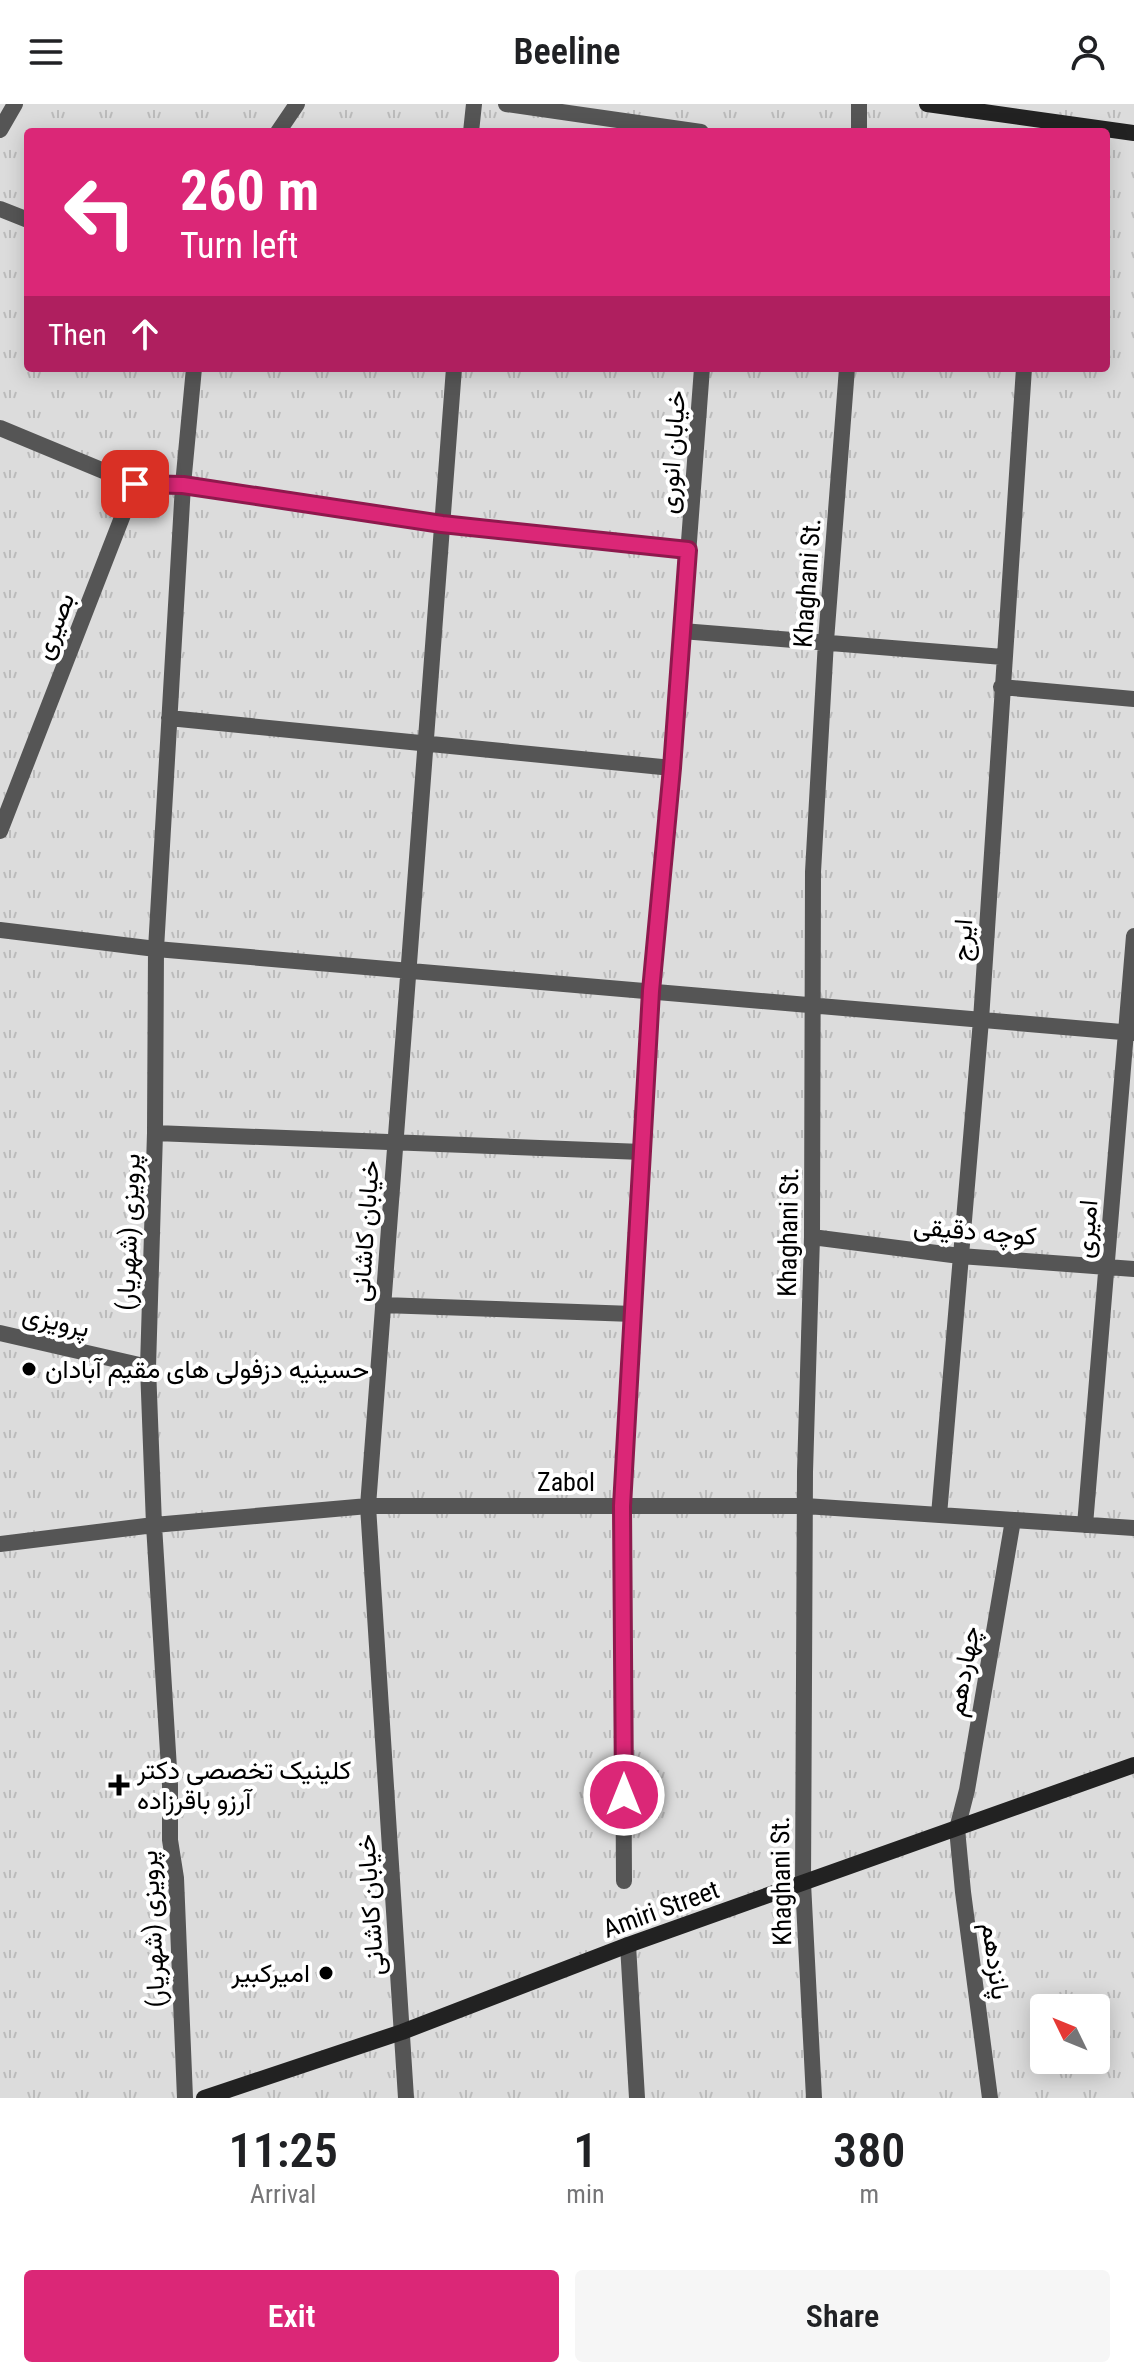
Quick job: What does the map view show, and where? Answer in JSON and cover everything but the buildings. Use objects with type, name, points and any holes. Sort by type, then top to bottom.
[{"type":"street","points":[[0,130],[15,104]]},
{"type":"street","points":[[281,128],[297,104]]},
{"type":"street","points":[[471,128],[474,104]]},
{"type":"street","points":[[506,104],[673,128]]},
{"type":"street","points":[[859,104],[859,128]]},
{"type":"street","points":[[927,104],[1098,128]]},
{"type":"street","points":[[1110,130],[1134,133]]},
{"type":"street","points":[[0,209],[24,218]]},
{"type":"street","name":"پرویزی (شهریار)","points":[[185,2098],[148,1367],[155,1133],[156,949],[183,485],[194,372]]},
{"type":"street","name":"خیابان کاشانی","points":[[406,2098],[368,1506],[454,372]]},
{"type":"street","name":"خیابان انوری","points":[[624,1881],[622,1506],[651,991],[672,768],[702,372]]},
{"type":"street","name":"Khaghani St.","points":[[814,2098],[803,1883],[805,1506],[812,1237],[813,872],[826,641],[847,372]]},
{"type":"street","name":"ایرج","points":[[939,1515],[981,1020],[1024,372]]},
{"type":"street","points":[[0,428],[135,484],[183,485],[442,524],[688,550]]},
{"type":"street","name":"بصیری","points":[[0,831],[135,484]]},
{"type":"street","points":[[682,631],[1003,657]]},
{"type":"street","points":[[1001,687],[1134,699]]},
{"type":"street","points":[[169,718],[672,768]]},
{"type":"street","points":[[0,930],[156,949],[1130,1033]]},
{"type":"street","name":"امیری","points":[[1085,1525],[1130,1033],[1134,936]]},
{"type":"street","points":[[155,1133],[642,1152]]},
{"type":"street","name":"کوچه دقیقی","points":[[812,1237],[960,1256],[1134,1269]]},
{"type":"street","points":[[383,1305],[633,1314]]},
{"type":"street","name":"پرویزی","points":[[0,1333],[148,1367]]},
{"type":"street","name":"Zabol","points":[[0,1544],[154,1525],[368,1506],[805,1506],[1134,1528]]},
{"type":"street","name":"چهاردهم","points":[[957,1829],[967,1790],[1013,1520]]},
{"type":"street","name":"Amiri Street","points":[[204,2098],[402,2032],[628,1945],[1134,1765]]},
{"type":"street","name":"پانزدهم","points":[[957,1829],[990,2098]]},
{"type":"street","points":[[628,1945],[637,2098]]},
{"type":"green space","points":[[0,104],[1134,104],[1134,2098],[0,2098]]},
{"type":"place","name":"حسینیه دزفولی های مقیم آبادان","points":[[29,1369]]},
{"type":"place","name":"کلینیک تخصصی دکتر آرزو باقرزاده","points":[[119,1785]]},
{"type":"place","name":"امیرکبیر","points":[[326,1973]]},
{"type":"route","points":[[135,484],[183,485],[442,524],[688,550],[651,991],[622,1506],[624,1795]]}]
